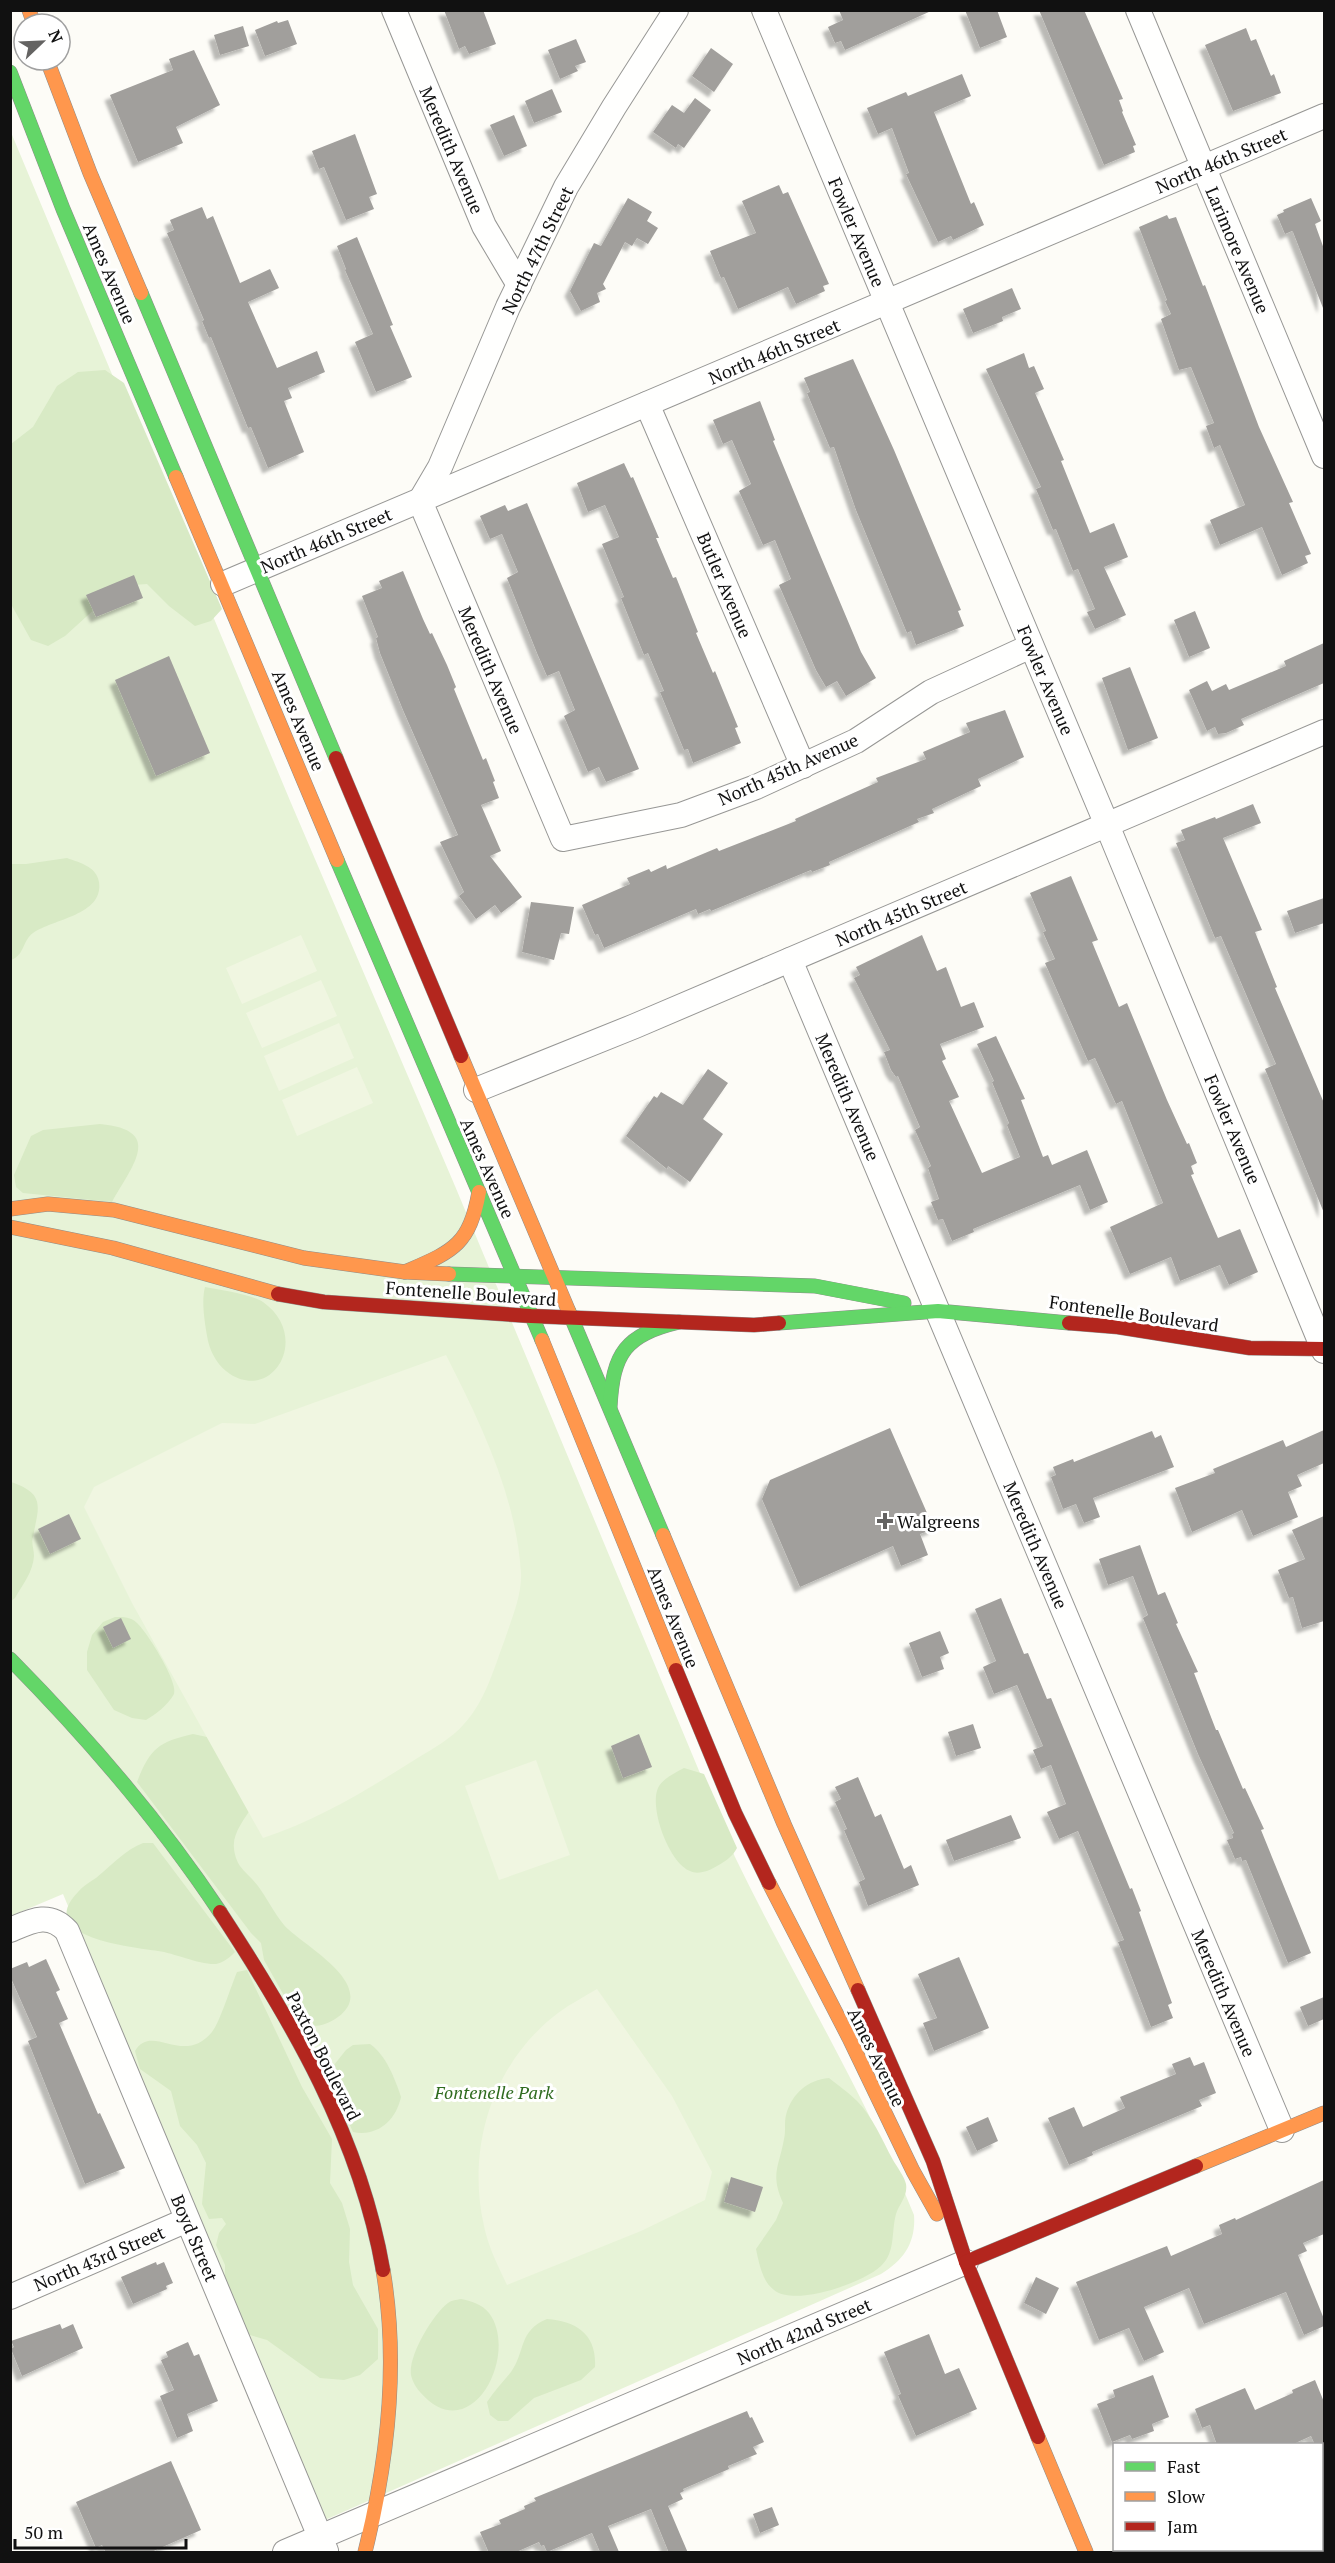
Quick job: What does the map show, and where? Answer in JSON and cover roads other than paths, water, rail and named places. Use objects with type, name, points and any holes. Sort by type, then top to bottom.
[{"type":"main road","name":"Ames Avenue","points":[[10,72],[63,209],[516,1277],[735,1813],[767,1883],[870,2081],[911,2171],[966,2262]]},
{"type":"main road","name":"Ames Avenue","points":[[52,72],[90,173],[784,1824],[933,2161],[966,2262],[1086,2553]]},
{"type":"main road","points":[[311,795],[325,797]]},
{"type":"main road","points":[[353,834],[395,931],[431,983]]},
{"type":"main road","points":[[405,1272],[440,1256],[467,1236],[476,1215],[479,1192]]},
{"type":"main road","name":"Fontenelle Boulevard","points":[[10,1209],[48,1204],[114,1210],[304,1258],[405,1272],[555,1279],[815,1286],[938,1311],[1118,1327],[1250,1348],[1324,1350]]},
{"type":"main road","name":"Fontenelle Boulevard","points":[[10,1227],[113,1248],[235,1285],[324,1302],[531,1316],[754,1324],[938,1311]]},
{"type":"main road","points":[[610,1409],[612,1376],[619,1353],[643,1332],[656,1326],[678,1322]]},
{"type":"main road","name":"Paxton Boulevard","points":[[10,1659],[105,1759],[156,1820],[201,1881],[291,2027],[334,2110],[356,2166],[376,2233],[389,2318],[389,2418],[384,2468],[377,2513],[365,2553]]},
{"type":"main road","name":"North 42nd Street","points":[[966,2262],[1324,2113]]},
{"type":"street","name":"Meredith Avenue","points":[[393,10],[484,226],[519,285]]},
{"type":"street","name":"North 47th Street","points":[[420,501],[440,467],[519,285],[566,187],[676,10]]},
{"type":"street","name":"Fowler Avenue","points":[[764,10],[1107,825],[1324,1350]]},
{"type":"street","name":"Larimore Avenue","points":[[1138,10],[1324,456]]},
{"type":"street","name":"North 46th Street","points":[[223,584],[1324,116]]},
{"type":"street","name":"Butler Avenue","points":[[647,404],[803,766]]},
{"type":"street","name":"Meredith Avenue","points":[[420,501],[563,839]]},
{"type":"street","name":"North 45th Avenue","points":[[563,839],[681,815],[756,787],[856,741],[931,692],[1031,646]]},
{"type":"street","name":"North 45th Street","points":[[476,1090],[790,960],[1324,732]]},
{"type":"street","name":"Meredith Avenue","points":[[790,960],[1282,2130]]},
{"type":"street","name":"Boyd Street","points":[[10,1930],[35,1919],[47,1918],[67,1930],[323,2545]]},
{"type":"street","name":"North 43rd Street","points":[[10,2296],[187,2220]]},
{"type":"street","name":"North 42nd Street","points":[[285,2553],[323,2545],[377,2513],[966,2262]]},
{"type":"place","name":"Walgreens","points":[[885,1521]]},
{"type":"park label","name":"Fontenelle Park","points":[[494,2092]]}]
